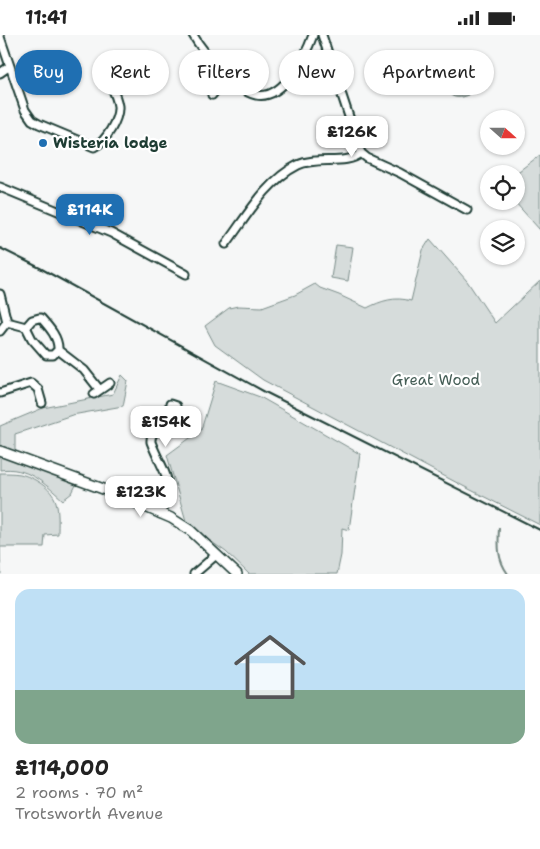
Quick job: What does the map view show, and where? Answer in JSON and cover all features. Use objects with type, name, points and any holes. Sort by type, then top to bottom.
[{"type":"street","points":[[193,35],[203,50]]},
{"type":"street","points":[[269,94],[282,85],[298,67],[313,35]]},
{"type":"street","points":[[322,35],[361,153],[367,158],[400,173],[466,210]]},
{"type":"street","points":[[0,37],[25,109],[32,120],[94,147],[104,140],[117,113],[118,106],[114,95]]},
{"type":"street","points":[[0,73],[10,66]]},
{"type":"street","points":[[226,244],[254,204],[273,184],[290,171],[308,162],[354,158],[361,153]]},
{"type":"street","points":[[0,187],[111,233],[186,274]]},
{"type":"street","points":[[0,293],[7,322]]},
{"type":"street","points":[[26,327],[32,320],[41,319],[55,336],[58,351]]},
{"type":"street","points":[[7,322],[26,327],[32,339],[46,355],[52,355],[58,351]]},
{"type":"street","points":[[0,331],[7,322]]},
{"type":"street","points":[[58,351],[84,369],[96,392],[110,383]]},
{"type":"street","points":[[0,393],[31,383],[38,389],[42,403]]},
{"type":"street","points":[[160,514],[167,495],[168,482],[165,471],[152,446],[151,438],[154,431],[171,419],[176,406],[170,404]]},
{"type":"street","points":[[0,451],[106,490],[171,518],[190,530],[237,574]]},
{"type":"street","points":[[194,574],[216,555]]},
{"type":"green space","points":[[540,155],[540,230],[522,210],[525,210],[525,166]]},
{"type":"green space","name":"Great Wood","points":[[430,239],[467,281],[495,323],[540,281],[540,525],[263,380],[215,345],[205,326],[229,308],[238,306],[262,307],[295,295],[315,284],[320,288],[367,308],[388,300],[411,301],[423,250]]},
{"type":"green space","points":[[336,245],[353,247],[348,281],[331,278]]},
{"type":"green space","points":[[122,375],[128,381],[123,406],[72,415],[15,434],[15,452],[0,447],[0,426],[43,408],[113,394]]},
{"type":"green space","points":[[216,381],[260,397],[360,454],[349,530],[342,528],[341,555],[337,574],[249,574],[226,552],[189,526],[167,455],[201,430]]},
{"type":"green space","points":[[0,456],[10,458],[76,485],[72,493],[63,500],[42,482],[27,473],[10,469],[0,470]]},
{"type":"green space","points":[[0,473],[20,474],[31,478],[51,492],[54,497],[58,510],[58,534],[45,535],[44,547],[0,547]]},
{"type":"water","points":[[452,95],[468,95],[459,97]]},
{"type":"waterway","points":[[499,528],[500,557],[508,574]]},
{"type":"railway","points":[[0,248],[40,268],[265,392],[540,530]]},
{"type":"place","name":"Wisteria lodge","points":[[43,143]]}]
